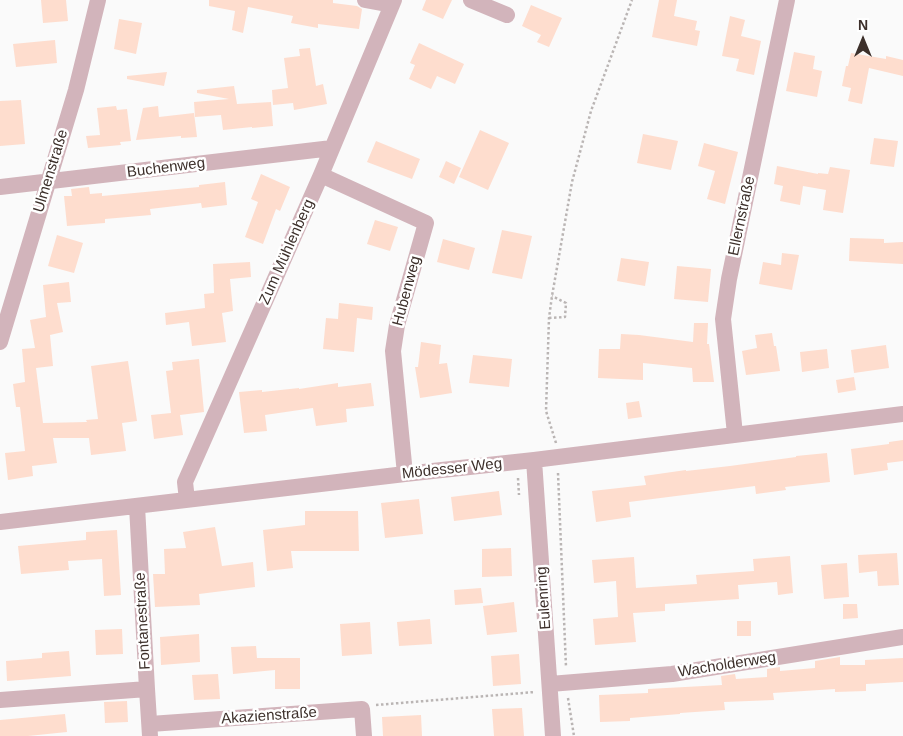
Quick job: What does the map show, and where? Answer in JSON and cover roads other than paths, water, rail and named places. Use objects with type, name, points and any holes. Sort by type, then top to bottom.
[{"type":"street","name":"Ulmenstraße","points":[[0,342],[76,90],[98,0]]},
{"type":"street","name":"Zum Mühlenberg","points":[[188,500],[185,482],[321,175],[393,2],[365,0]]},
{"type":"street","points":[[471,0],[507,15]]},
{"type":"street","name":"Ellernstraße","points":[[735,434],[723,319],[729,278],[787,0]]},
{"type":"street","name":"Buchenweg","points":[[0,188],[332,148]]},
{"type":"street","name":"Hubenweg","points":[[321,175],[426,223],[397,325],[393,351],[405,474]]},
{"type":"street","name":"Mödesser Weg","points":[[0,522],[534,460],[903,414]]},
{"type":"street","name":"Eulenring","points":[[534,460],[553,736]]},
{"type":"street","name":"Fontanestraße","points":[[137,506],[150,730]]},
{"type":"street","name":"Wacholderweg","points":[[550,684],[672,674],[903,637]]},
{"type":"street","points":[[0,700],[147,689]]},
{"type":"street","name":"Akazienstraße","points":[[150,730],[362,709],[364,736]]}]
